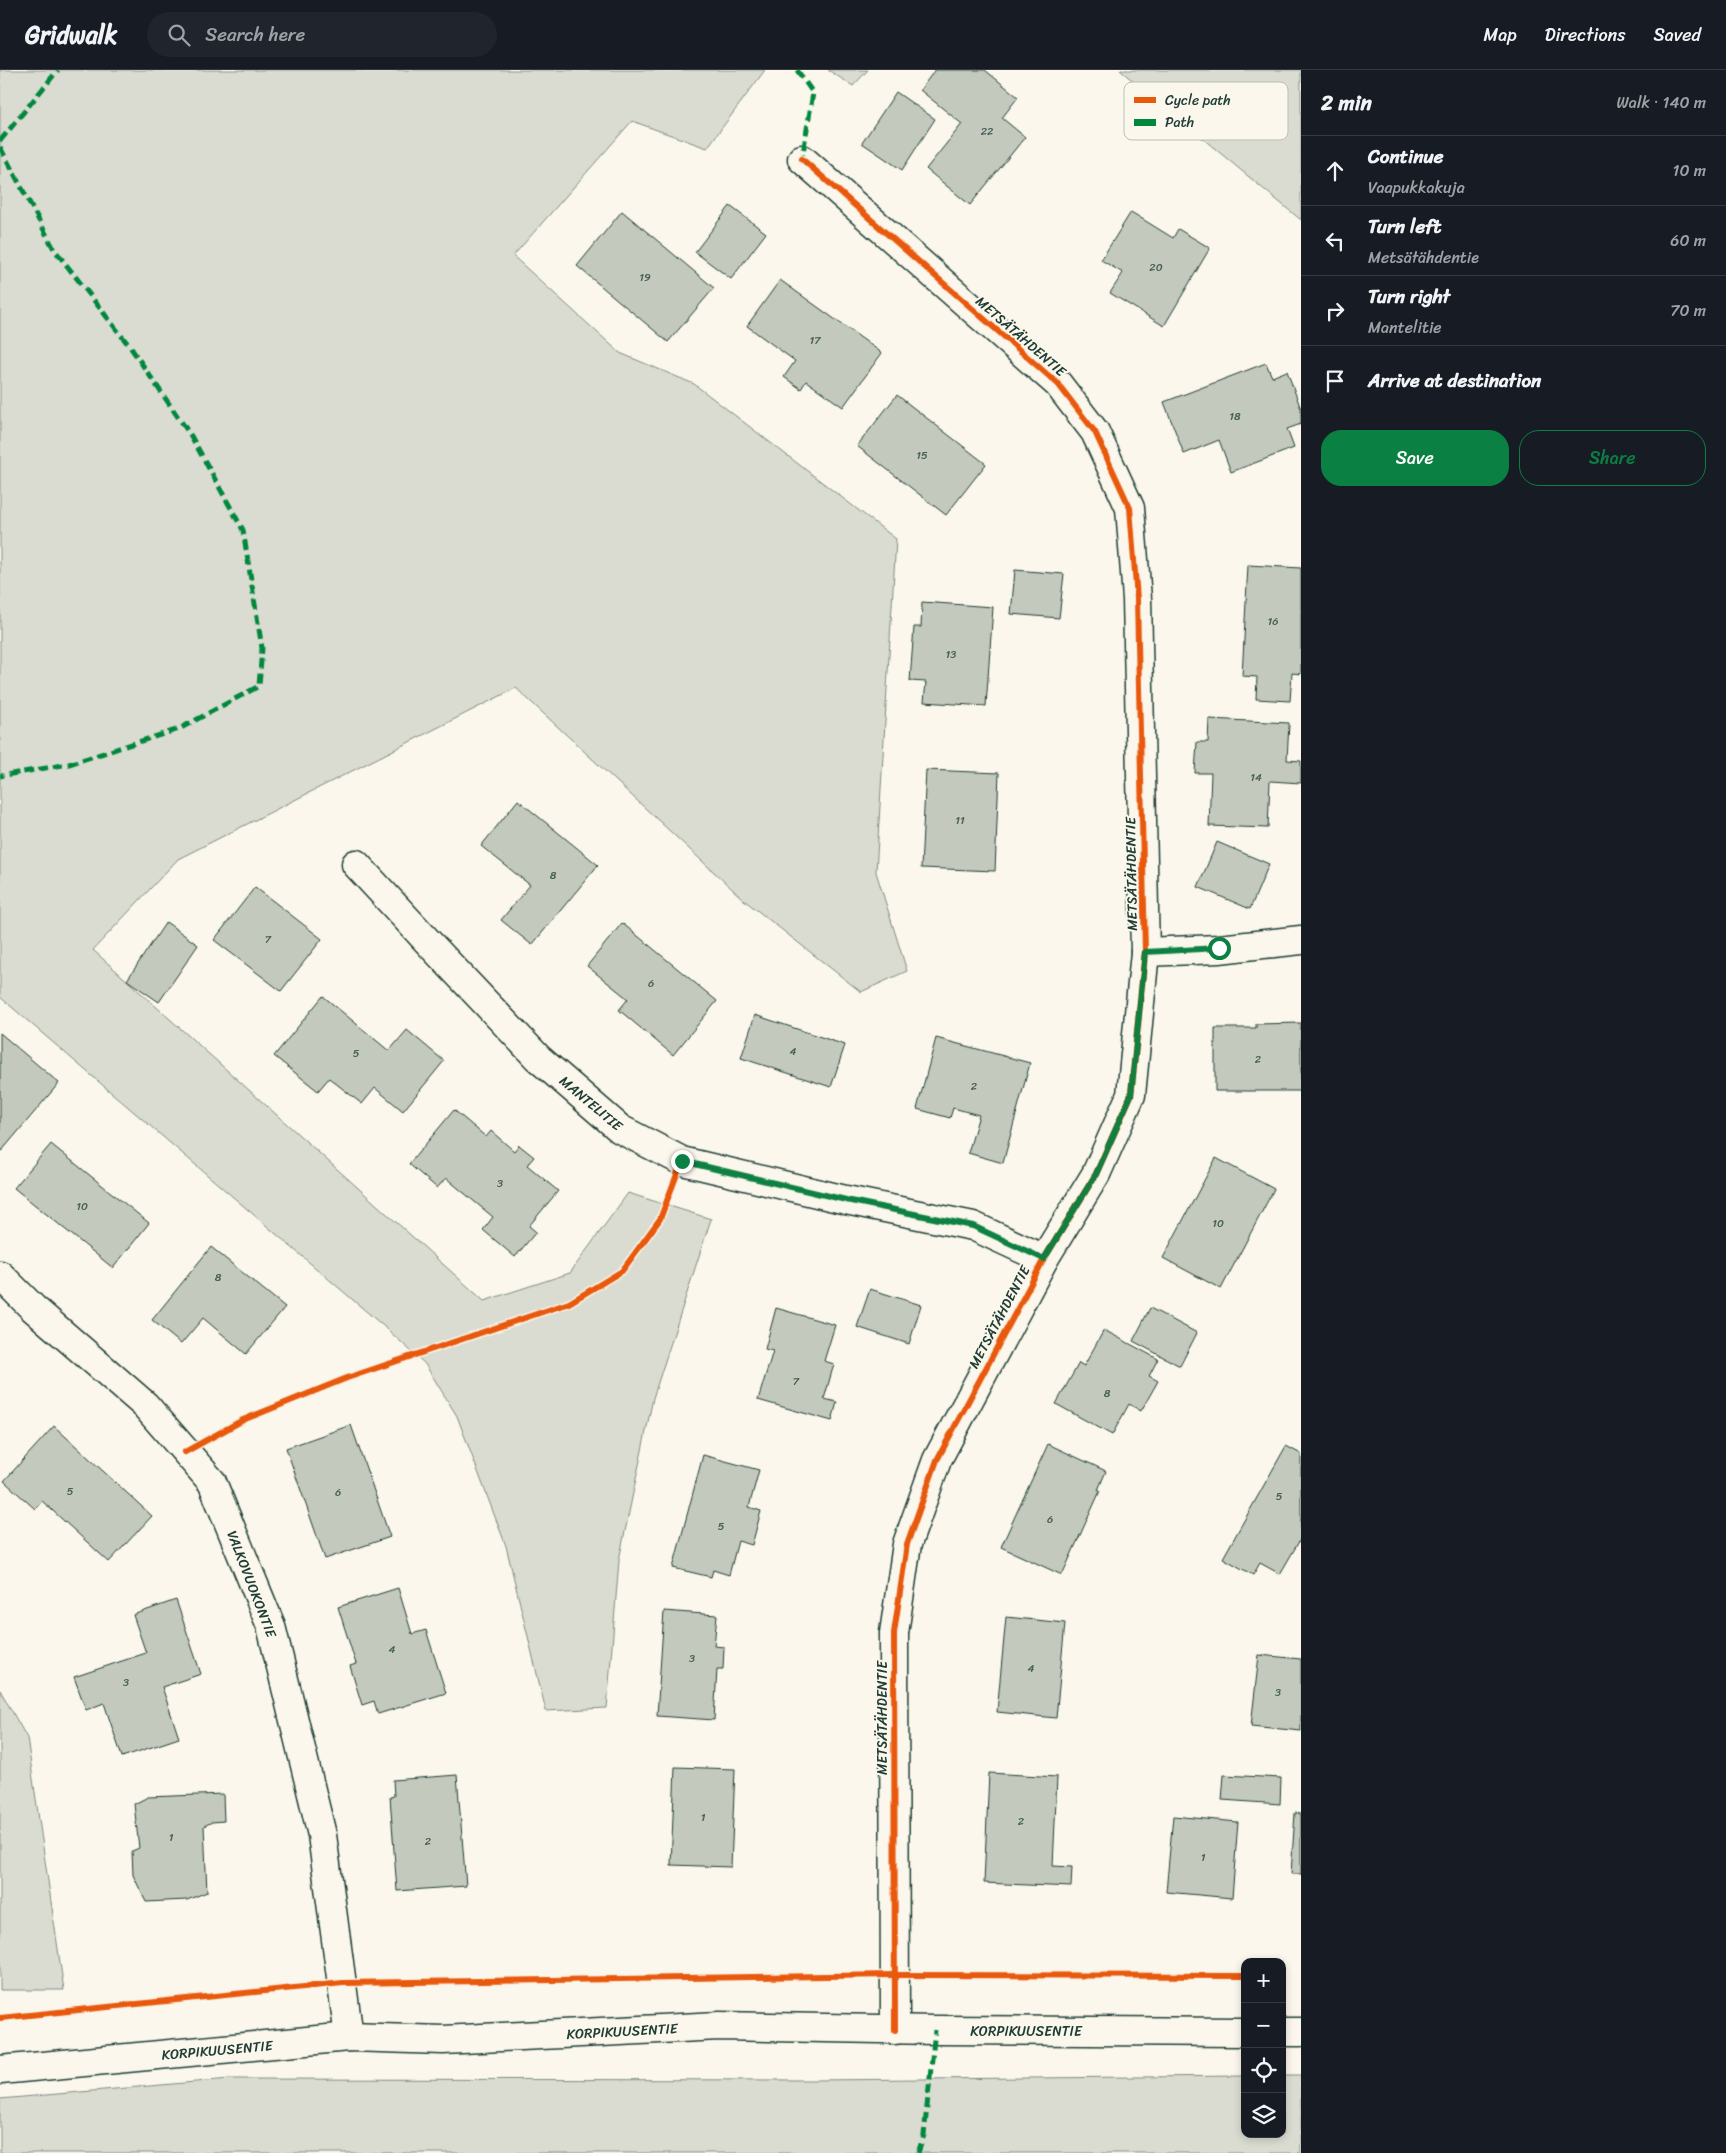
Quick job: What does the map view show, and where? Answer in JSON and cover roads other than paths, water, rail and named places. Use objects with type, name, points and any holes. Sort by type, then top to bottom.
[{"type":"street","name":"METSÄTÄHDENTIE","points":[[802,159],[1058,384],[1096,432],[1130,508],[1137,599],[1145,952],[1131,1095],[1096,1174],[1044,1259],[937,1460],[908,1544],[894,1633],[895,2030]]},
{"type":"street","name":"MANTELITIE","points":[[356,864],[538,1058],[620,1129],[682,1161],[846,1200],[973,1226],[1044,1259]]},
{"type":"street","points":[[1145,952],[1219,948],[1301,940]]},
{"type":"street","name":"VALKOVUOKONTIE","points":[[0,1275],[33,1308],[145,1405],[212,1482],[271,1626],[276,1645],[322,1836],[349,2038]]},
{"type":"street","name":"KORPIKUUSENTIE","points":[[0,2070],[349,2038],[443,2040],[719,2026],[895,2030],[1241,2032]]},
{"type":"street","points":[[1286,2032],[1301,2032]]}]
